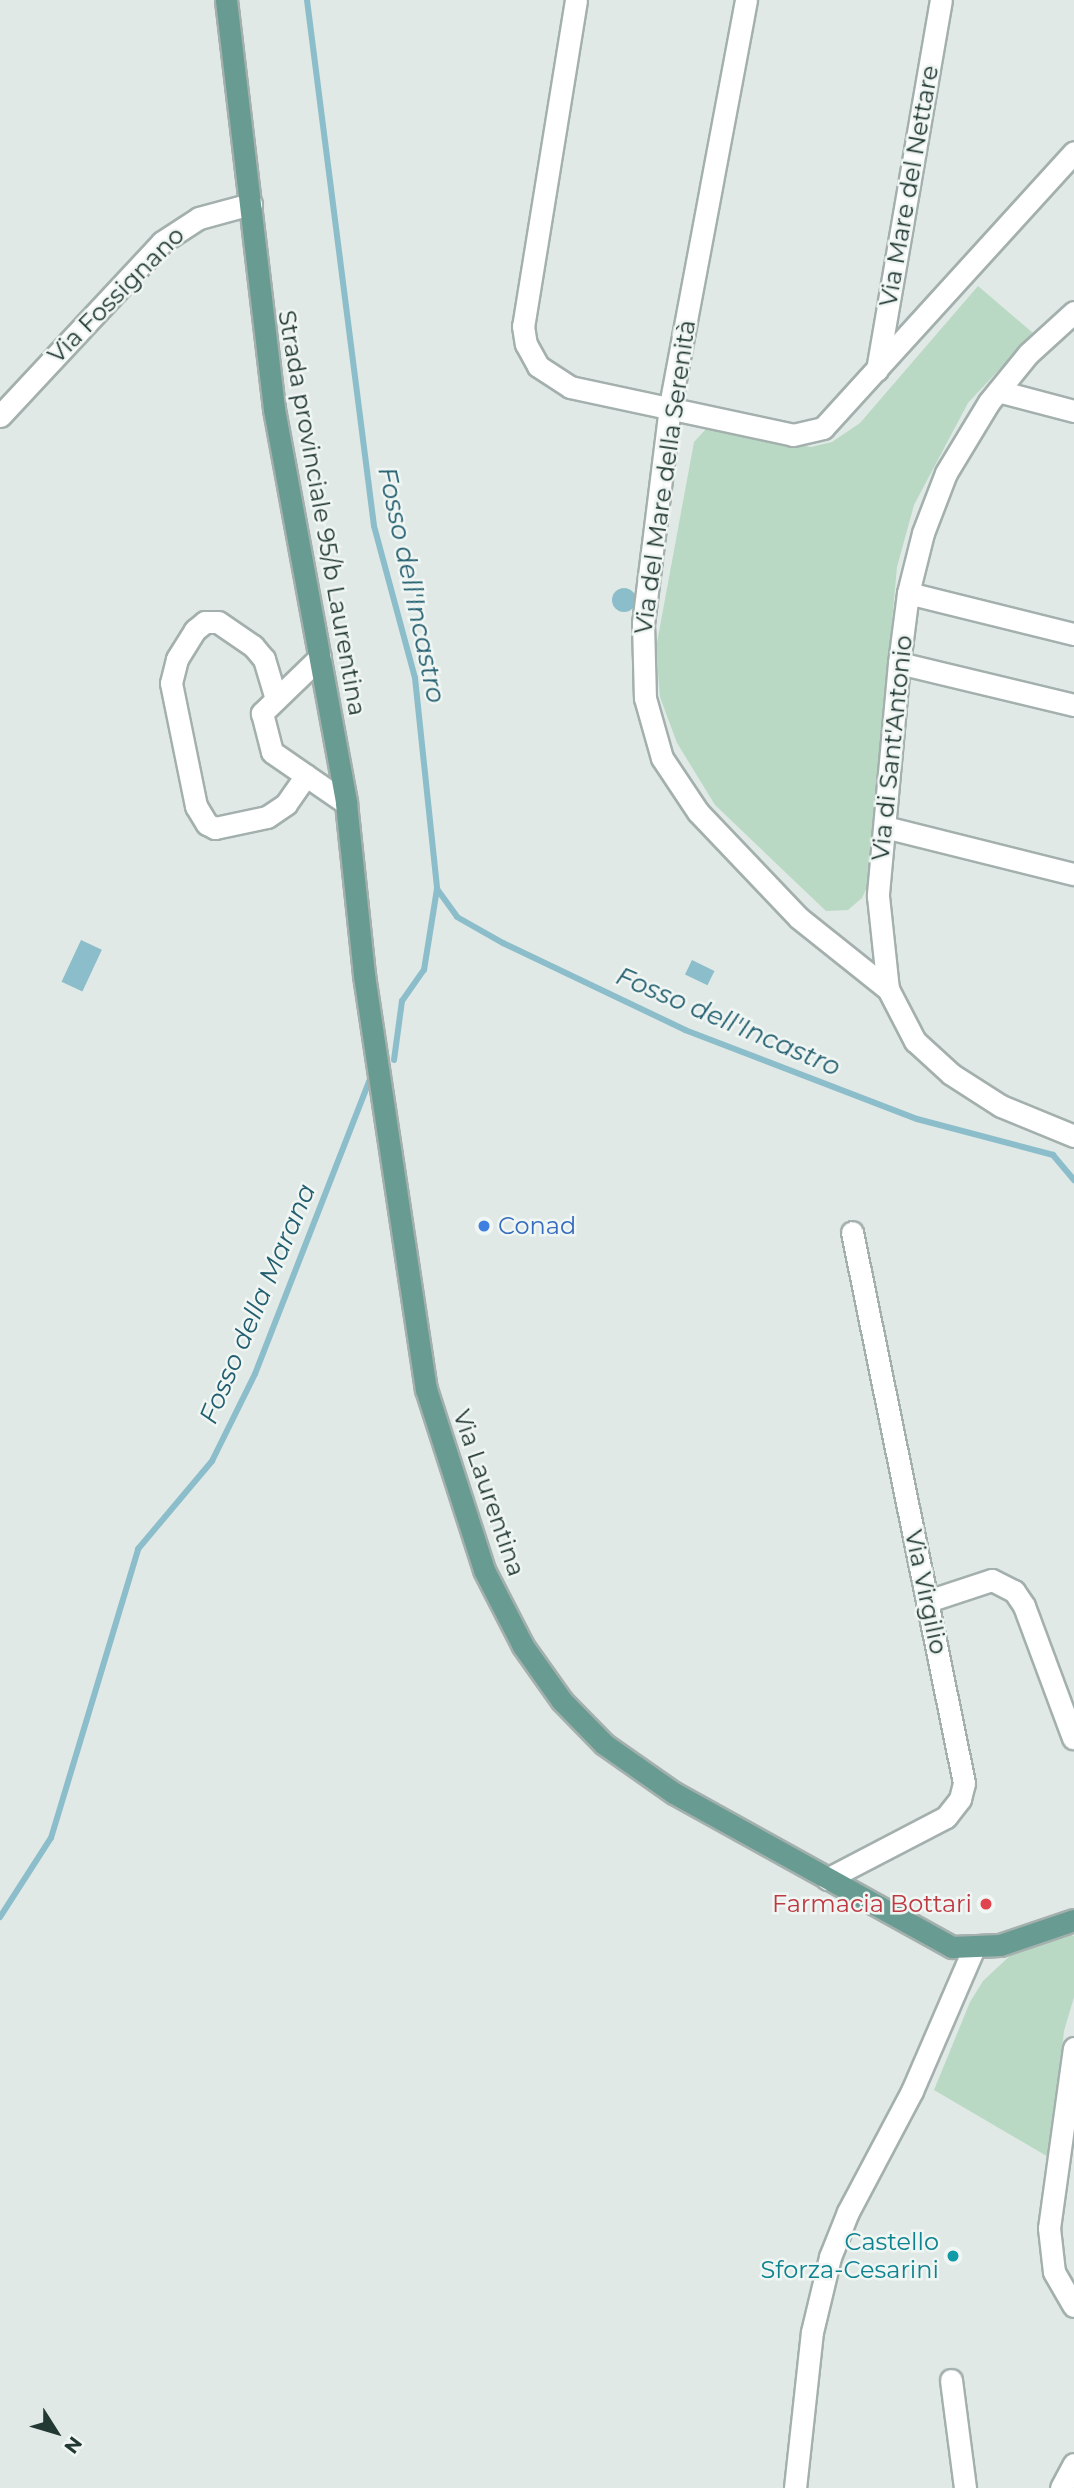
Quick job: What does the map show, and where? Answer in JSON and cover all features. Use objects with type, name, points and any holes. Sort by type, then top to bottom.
[{"type":"main road","name":"Strada provinciale 95/b Laurentina","points":[[226,0],[274,409],[346,803],[374,1033]]},
{"type":"main road","name":"Via Laurentina","points":[[374,1033],[426,1390],[484,1570],[512,1626],[551,1687],[604,1744],[674,1793],[946,1944],[974,1948],[1027,1938],[1074,1920]]},
{"type":"street","points":[[576,0],[525,305],[526,344],[538,366],[560,383],[785,434],[808,434],[834,419],[1074,152]]},
{"type":"street","name":"Via del Mare della Serenità","points":[[746,0],[670,407],[641,651],[648,710],[662,758],[698,812],[744,864],[799,918],[888,989]]},
{"type":"street","name":"Via Mare del Nettare","points":[[877,372],[941,0]]},
{"type":"street","name":"Via Fossignano","points":[[0,416],[162,242],[199,218],[251,204]]},
{"type":"street","name":"Via di Sant'Antonio","points":[[1074,312],[1039,343],[998,391],[940,487],[908,593],[899,663],[878,903],[888,989],[909,1033],[939,1064],[1001,1106],[1074,1136]]},
{"type":"street","points":[[998,391],[1074,411]]},
{"type":"street","points":[[908,593],[1074,634]]},
{"type":"street","points":[[276,699],[264,659],[253,646],[218,622],[205,622],[195,630],[177,659],[172,683],[198,812],[215,828],[267,817],[286,804],[306,775]]},
{"type":"street","points":[[320,657],[262,713],[272,752],[346,803]]},
{"type":"street","points":[[899,663],[1074,705]]},
{"type":"street","points":[[885,827],[1074,874]]},
{"type":"street","name":"Via Virgilio","points":[[827,1879],[939,1821],[960,1799],[963,1772],[852,1232]]},
{"type":"street","points":[[928,1601],[992,1580],[1014,1591],[1024,1606],[1073,1738]]},
{"type":"street","points":[[795,2488],[822,2284],[848,2212],[912,2091],[974,1948]]},
{"type":"street","points":[[1074,2048],[1049,2238],[1058,2282],[1074,2306]]},
{"type":"street","points":[[951,2380],[965,2488]]},
{"type":"street","points":[[1061,2488],[1074,2465]]},
{"type":"green space","points":[[978,286],[1033,333],[968,403],[914,505],[897,567],[868,885],[862,898],[848,910],[826,911],[715,805],[677,743],[660,697],[656,648],[694,442],[706,429],[716,427],[811,447],[832,442],[860,423]]},
{"type":"green space","points":[[1069,1934],[1074,1936],[1074,1997],[1064,2031],[1050,2158],[934,2090],[970,2002],[983,1981],[1014,1952]]},
{"type":"water","points":[[624,588],[635,595],[636,600],[629,611],[624,612],[613,605],[612,600],[619,589]]},
{"type":"water","points":[[81,940],[102,950],[82,991],[62,982]]},
{"type":"water","points":[[692,960],[714,971],[707,985],[685,974]]},
{"type":"waterway","name":"Fosso dell'Incastro","points":[[307,0],[374,526],[415,678],[437,889],[457,917],[503,943],[685,1030],[917,1119],[1053,1155],[1074,1180]]},
{"type":"waterway","name":"Fosso della Marana","points":[[394,1060],[402,1001],[424,970],[437,889]]},
{"type":"waterway","name":"Fosso della Marana","points":[[0,1917],[51,1838],[138,1549],[212,1461],[255,1374],[371,1077]]},
{"type":"place","name":"Conad","points":[[484,1226]]},
{"type":"place","name":"Farmacia Bottari","points":[[986,1904]]},
{"type":"place","name":"Castello Sforza-Cesarini","points":[[953,2256]]}]
